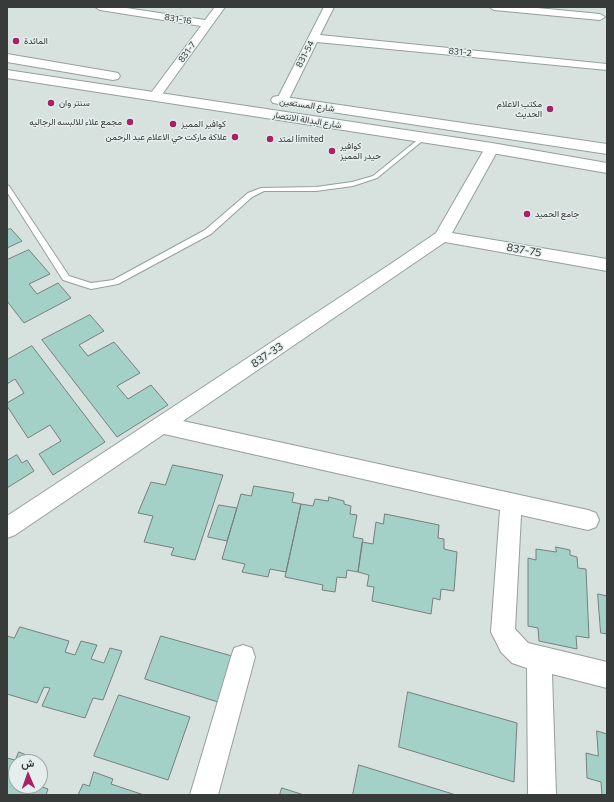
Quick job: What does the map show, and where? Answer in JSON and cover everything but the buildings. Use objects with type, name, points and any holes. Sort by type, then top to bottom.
[{"type":"main road","points":[[7,58],[124,78]]},
{"type":"main road","name":"شارع البدالة الانتصار","points":[[7,74],[492,148],[607,168]]},
{"type":"main road","points":[[148,82],[195,89]]},
{"type":"main road","name":"شارع المستعين","points":[[266,99],[607,149]]},
{"type":"main road","points":[[551,140],[607,144]]},
{"type":"street","name":"831-16","points":[[100,7],[208,24]]},
{"type":"street","name":"831-7","points":[[154,97],[220,7]]},
{"type":"street","name":"831-54","points":[[282,101],[329,7]]},
{"type":"street","points":[[494,7],[600,17]]},
{"type":"street","points":[[592,7],[607,26]]},
{"type":"street","name":"831-2","points":[[314,38],[607,67]]},
{"type":"street","name":"837-33","points":[[7,528],[398,267],[442,236],[492,148]]},
{"type":"street","name":"837-75","points":[[442,236],[607,265]]},
{"type":"street","points":[[162,424],[511,504],[588,520]]},
{"type":"street","points":[[511,504],[503,632],[510,643],[521,654],[607,675]]},
{"type":"street","points":[[204,795],[243,657]]},
{"type":"street","points":[[539,658],[542,795]]},
{"type":"lane","points":[[7,187],[66,278],[91,286],[114,282],[208,232],[250,196],[263,189],[316,189],[353,184],[375,177],[423,138]]},
{"type":"place","name":"المائدة","points":[[16,41]]},
{"type":"place","name":"سنتر وان","points":[[51,103]]},
{"type":"place","name":"مكتب الاعلام الحديث","points":[[550,109]]},
{"type":"place","name":"مجمع علاء للالبسه الرجاليه","points":[[130,122]]},
{"type":"place","name":"كوافير المميز","points":[[173,124]]},
{"type":"place","name":"علاكة ماركت حي الاعلام عبد الرحمن","points":[[235,137]]},
{"type":"place","name":"لمتد limited","points":[[270,139]]},
{"type":"place","name":"كوافير حيدر المميز","points":[[332,151]]},
{"type":"place","name":"جامع الحميد","points":[[527,214]]}]
